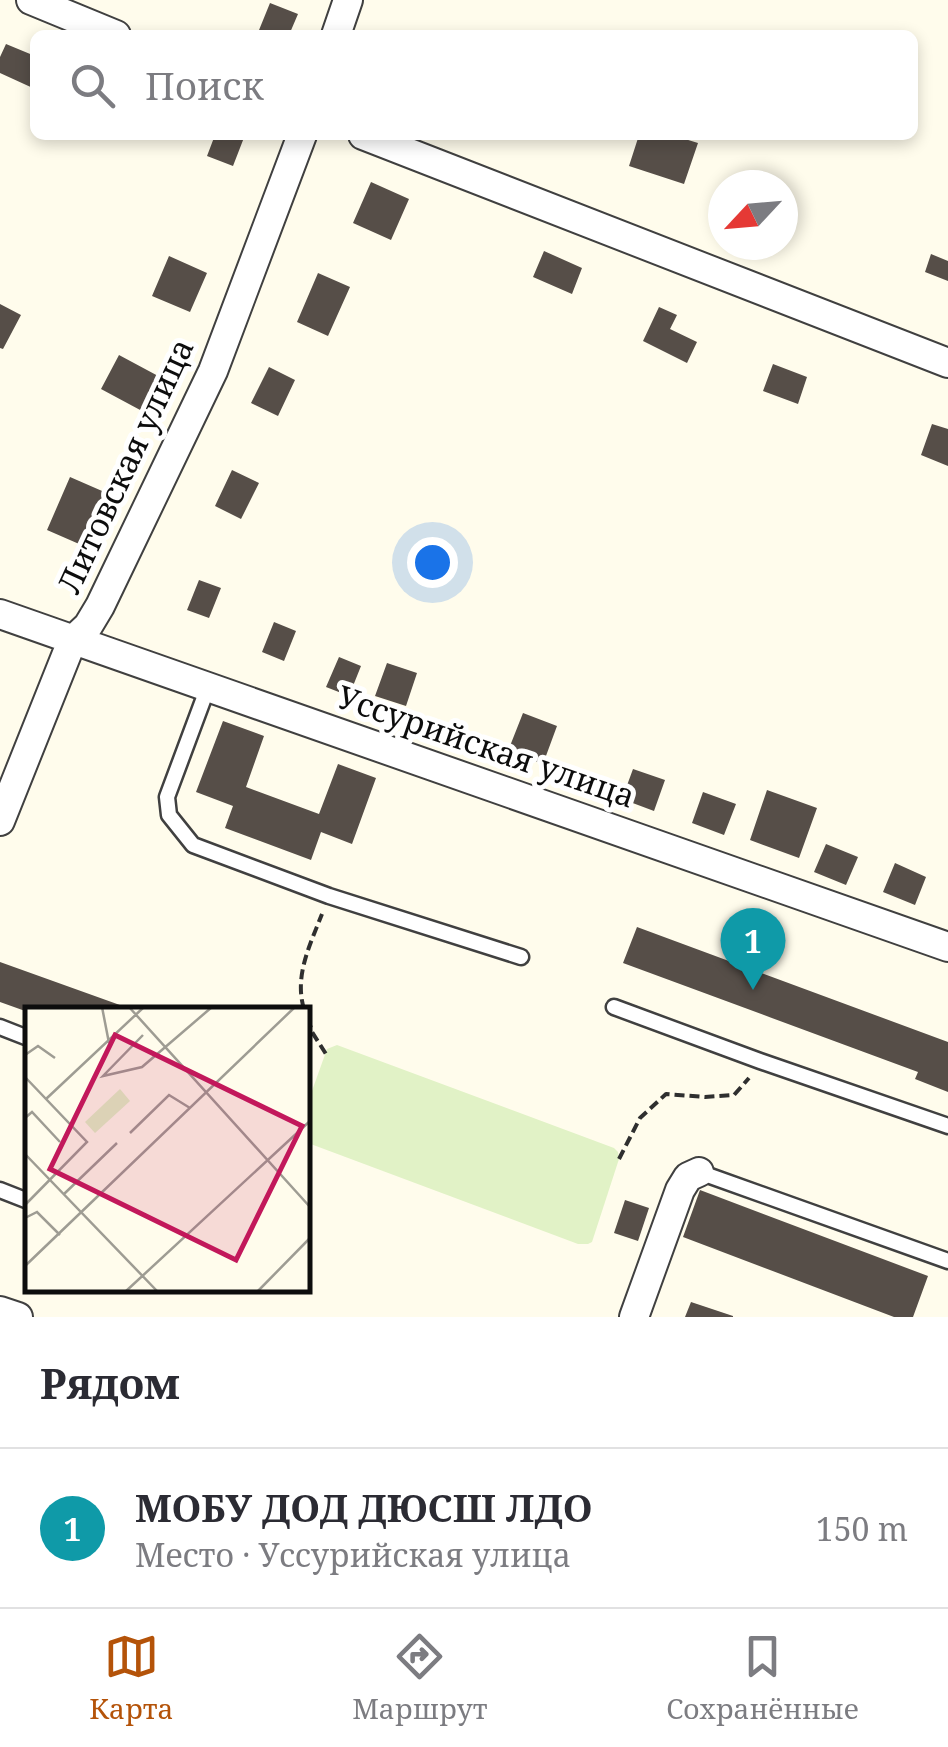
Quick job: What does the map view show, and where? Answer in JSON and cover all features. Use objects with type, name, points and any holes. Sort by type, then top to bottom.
[{"type":"street","points":[[31,0],[104,30]]},
{"type":"street","points":[[338,30],[348,0]]},
{"type":"street","name":"Литовская улица","points":[[0,820],[72,640],[88,626],[100,606],[213,370],[300,140]]},
{"type":"street","points":[[376,140],[948,363]]},
{"type":"street","name":"Уссурийская улица","points":[[0,614],[948,947]]},
{"type":"street","points":[[634,1317],[680,1190],[688,1177],[698,1172]]},
{"type":"street","points":[[0,1311],[18,1317]]},
{"type":"lane","points":[[208,687],[167,797],[169,814],[193,845],[329,896],[521,957]]},
{"type":"lane","points":[[614,1007],[948,1126]]},
{"type":"lane","points":[[0,1027],[25,1037]]},
{"type":"lane","points":[[698,1172],[948,1261]]},
{"type":"lane","points":[[0,1190],[25,1200]]},
{"type":"path","points":[[303,1007],[302,967],[329,896]]},
{"type":"path","points":[[310,1025],[326,1054]]},
{"type":"path","points":[[619,1158],[640,1118],[666,1094],[734,1095],[745,1086],[760,1062]]},
{"type":"green space","points":[[337,1045],[614,1148],[619,1159],[592,1242],[578,1244],[310,1144],[310,1096],[327,1049]]},
{"type":"building","points":[[270,3],[298,14],[291,30],[259,30]]},
{"type":"building","points":[[6,44],[30,54],[30,87],[0,73],[0,57]]},
{"type":"building","points":[[213,140],[243,140],[233,166],[207,156]]},
{"type":"building","points":[[637,140],[698,143],[684,184],[629,166]]},
{"type":"building","points":[[371,182],[409,199],[391,240],[353,223]]},
{"type":"building","points":[[544,251],[582,268],[572,294],[533,277]]},
{"type":"building","points":[[931,254],[948,261],[948,281],[925,272]]},
{"type":"building","points":[[169,256],[207,273],[190,312],[152,296]]},
{"type":"building","points":[[318,273],[350,287],[328,336],[297,322]]},
{"type":"building","points":[[0,304],[21,315],[3,349],[0,348]]},
{"type":"building","points":[[659,307],[677,315],[670,329],[697,342],[687,363],[643,341]]},
{"type":"building","points":[[119,355],[160,377],[142,411],[101,389]]},
{"type":"building","points":[[773,364],[807,377],[798,404],[763,391]]},
{"type":"building","points":[[269,367],[295,380],[278,416],[251,403]]},
{"type":"building","points":[[932,424],[948,429],[948,466],[921,455]]},
{"type":"building","points":[[232,470],[259,483],[241,519],[215,506]]},
{"type":"building","points":[[70,477],[109,494],[86,547],[47,530]]},
{"type":"building","points":[[199,580],[221,588],[209,618],[187,610]]},
{"type":"building","points":[[274,622],[296,631],[284,661],[262,652]]},
{"type":"building","points":[[339,657],[361,666],[349,696],[326,687]]},
{"type":"building","points":[[387,663],[417,673],[406,706],[375,696]]},
{"type":"building","points":[[523,713],[557,726],[543,764],[508,751]]},
{"type":"building","points":[[223,721],[264,736],[246,787],[319,814],[338,764],[376,778],[352,844],[321,832],[311,860],[225,828],[233,806],[196,792]]},
{"type":"building","points":[[633,769],[665,780],[654,811],[622,799]]},
{"type":"building","points":[[767,790],[817,808],[799,858],[750,840]]},
{"type":"building","points":[[703,792],[736,804],[724,835],[692,823]]},
{"type":"building","points":[[826,844],[858,857],[846,885],[814,872]]},
{"type":"building","points":[[895,863],[926,877],[915,905],[883,892]]},
{"type":"building","points":[[637,927],[948,1042],[948,1092],[915,1079],[918,1072],[623,963]]},
{"type":"building","points":[[0,962],[125,1007],[25,1007],[25,1011],[0,1002]]},
{"type":"building","points":[[700,1190],[928,1276],[913,1317],[894,1317],[683,1237]]},
{"type":"building","points":[[625,1200],[649,1208],[638,1241],[614,1233]]},
{"type":"building","points":[[691,1302],[733,1316],[733,1317],[685,1317]]},
{"type":"place","name":"МОБУ ДОД ДЮСШ ЛДО","points":[[753,990]]}]
